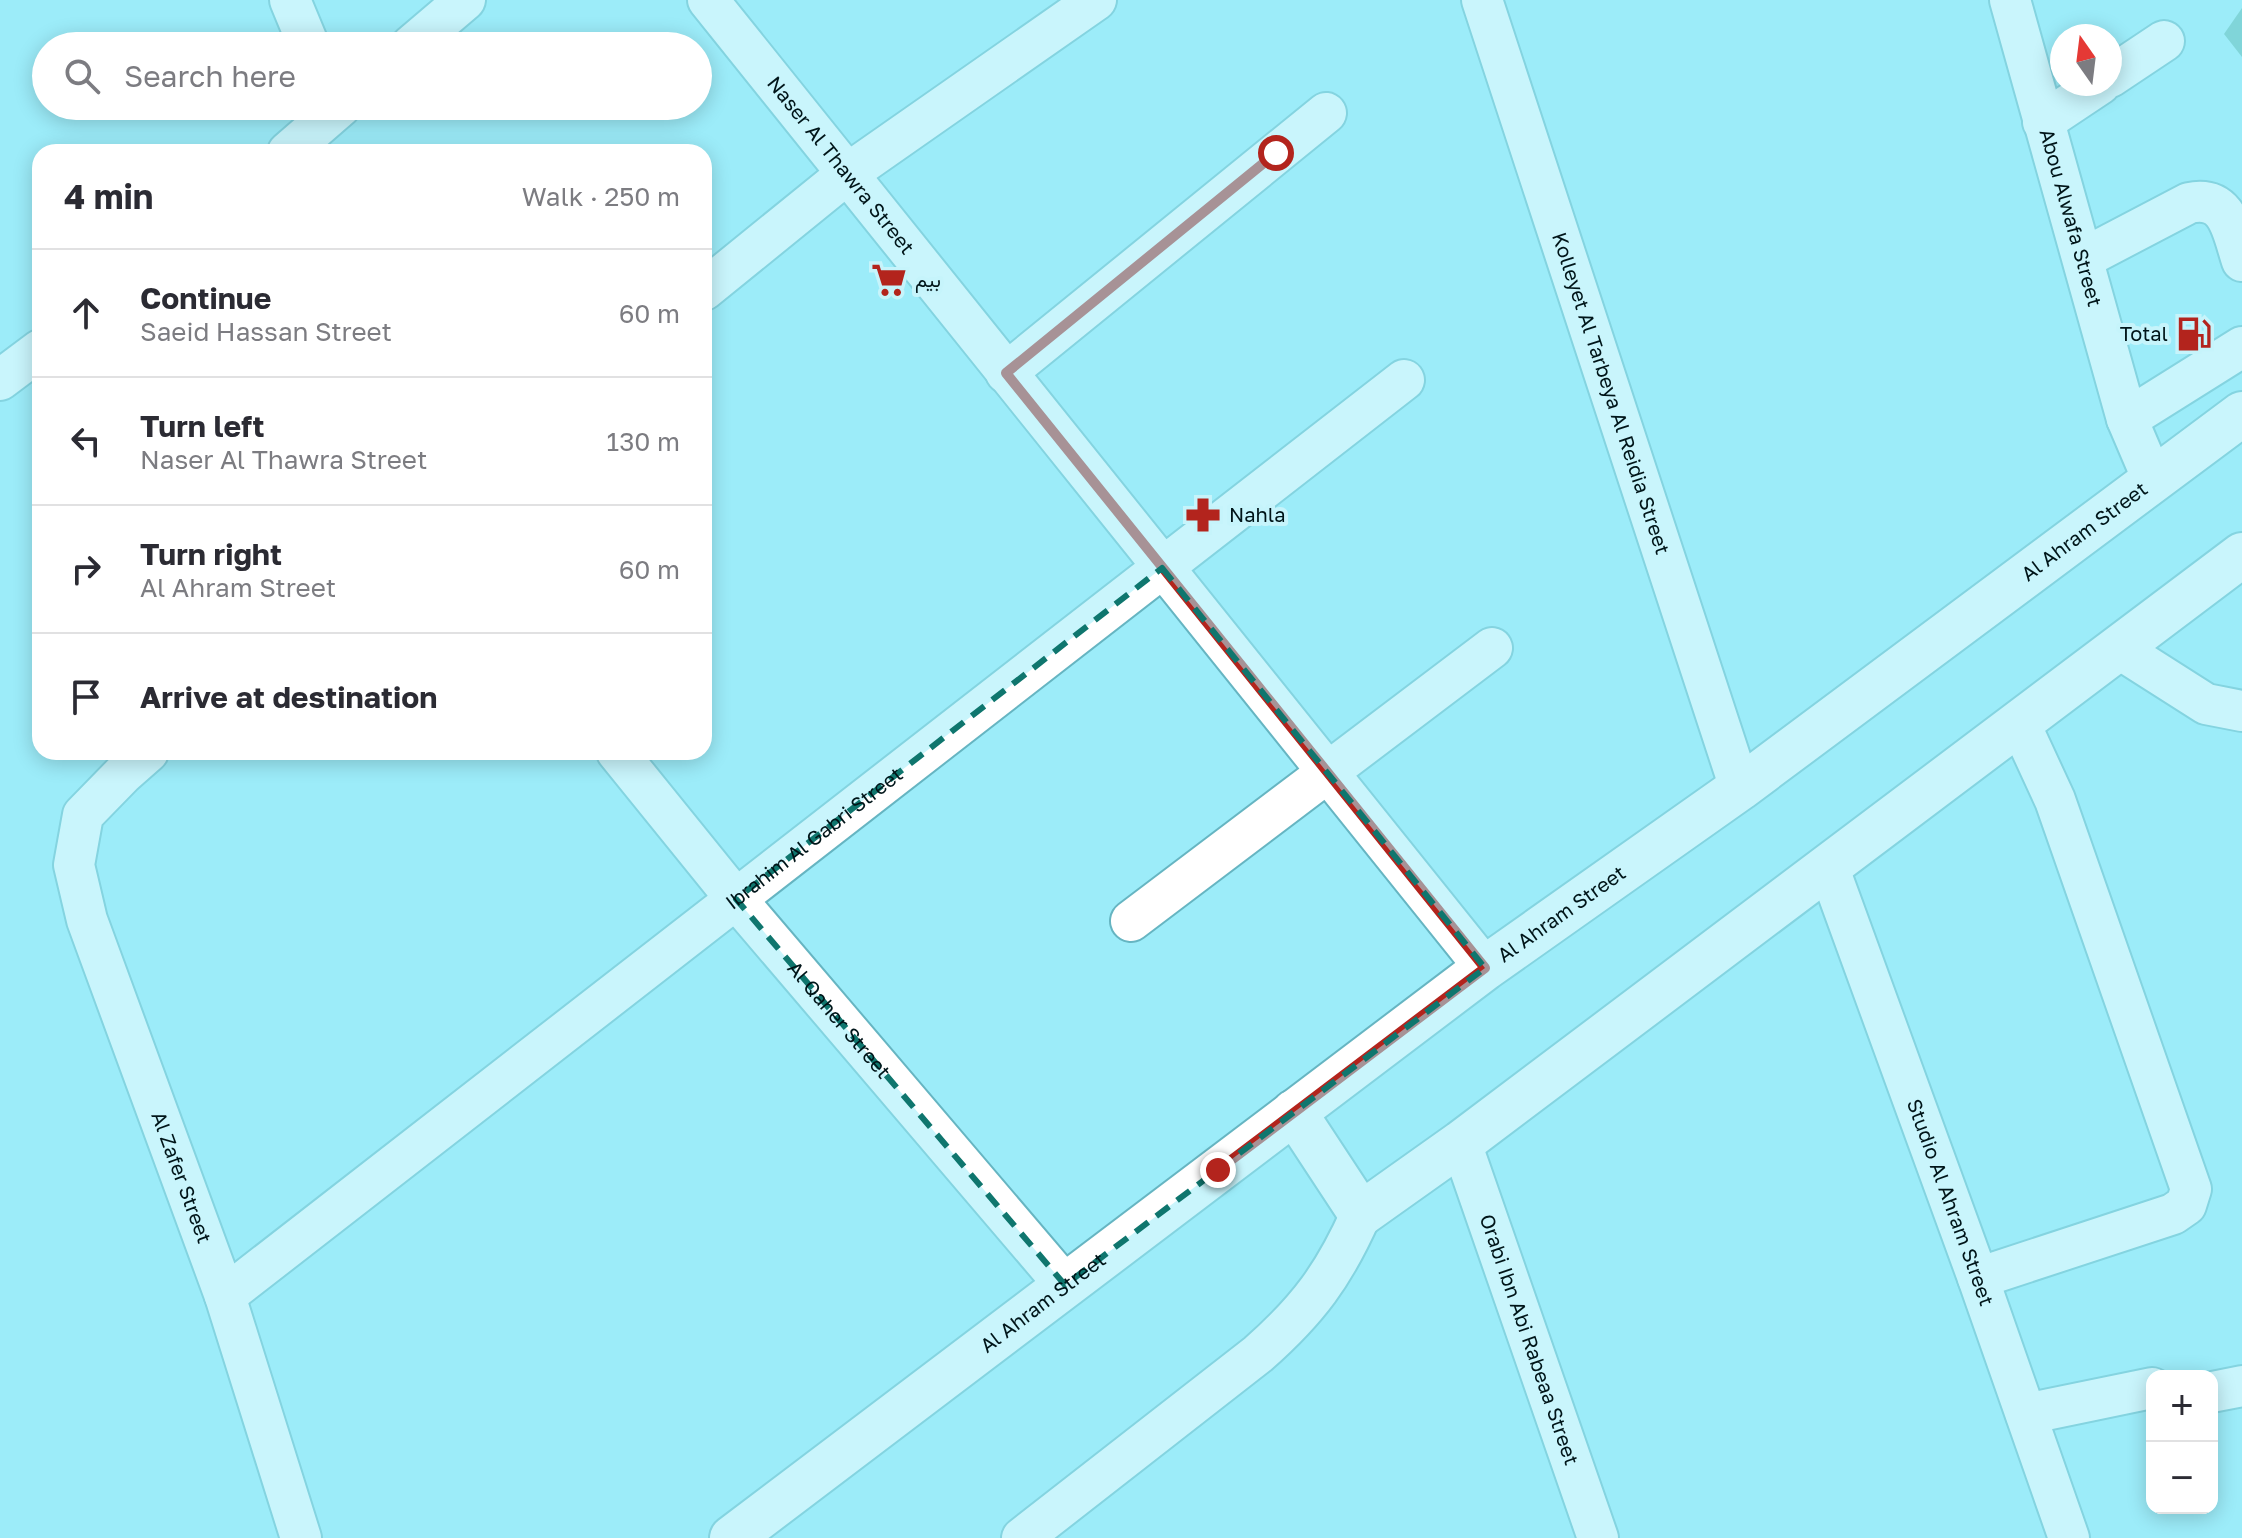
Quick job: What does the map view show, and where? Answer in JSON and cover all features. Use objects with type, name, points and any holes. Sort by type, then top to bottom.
[{"type":"main road","name":"Al Ahram Street","points":[[732,1538],[1485,968],[1740,788],[2242,414]]},
{"type":"main road","points":[[1294,1112],[1361,1214],[1461,1143],[2242,555]]},
{"type":"street","points":[[290,0],[303,32]]},
{"type":"street","points":[[427,32],[465,0]]},
{"type":"street","name":"Naser Al Thawra Street","points":[[708,0],[1485,968]]},
{"type":"street","points":[[712,284],[847,174],[1096,0]]},
{"type":"street","name":"Abou Alwafa Street","points":[[2010,0],[2127,419],[2153,480]]},
{"type":"street","name":"Kolleyet Al Tarbeya Al Reidia Street","points":[[1484,5],[1740,788]]},
{"type":"street","points":[[2122,69],[2164,41]]},
{"type":"street","points":[[2043,122],[2082,96]]},
{"type":"street","points":[[1006,373],[1326,113]]},
{"type":"street","points":[[297,144],[323,120]]},
{"type":"street","points":[[2084,258],[2189,203],[2199,201],[2219,207],[2226,215],[2242,261]]},
{"type":"street","points":[[2127,419],[2242,347]]},
{"type":"street","points":[[0,380],[32,356]]},
{"type":"street","name":"Ibrahim Al Gabri Street","points":[[225,1296],[1404,380]]},
{"type":"street","points":[[1131,921],[1492,648]]},
{"type":"street","points":[[2118,648],[2206,704],[2242,711]]},
{"type":"street","points":[[1978,1278],[2181,1211],[2190,1198],[2191,1189],[2055,800],[2019,722]]},
{"type":"street","name":"Al Zafer Street","points":[[139,760],[83,815],[74,865],[87,920],[225,1296],[301,1538]]},
{"type":"street","name":"Al Qaher Street","points":[[623,760],[736,899],[1065,1285]]},
{"type":"street","name":"Studio Al Ahram Street","points":[[1828,866],[2069,1538]]},
{"type":"street","name":"Orabi Ibn Abi Rabeaa Street","points":[[1461,1143],[1598,1538]]},
{"type":"street","points":[[1022,1538],[1291,1325],[1319,1291],[1343,1254],[1361,1214]]},
{"type":"street","points":[[2218,1391],[2242,1386]]},
{"type":"street","points":[[2026,1414],[2146,1389]]},
{"type":"highlighted area","points":[[1162,568],[1485,968],[1065,1285],[736,899]]},
{"type":"place","name":"بيم","points":[[889,280]]},
{"type":"place","name":"Total","points":[[2194,334]]},
{"type":"place","name":"Nahla","points":[[1203,515]]},
{"type":"route","points":[[1218,1170],[1485,968],[1006,373],[1276,153]]}]
